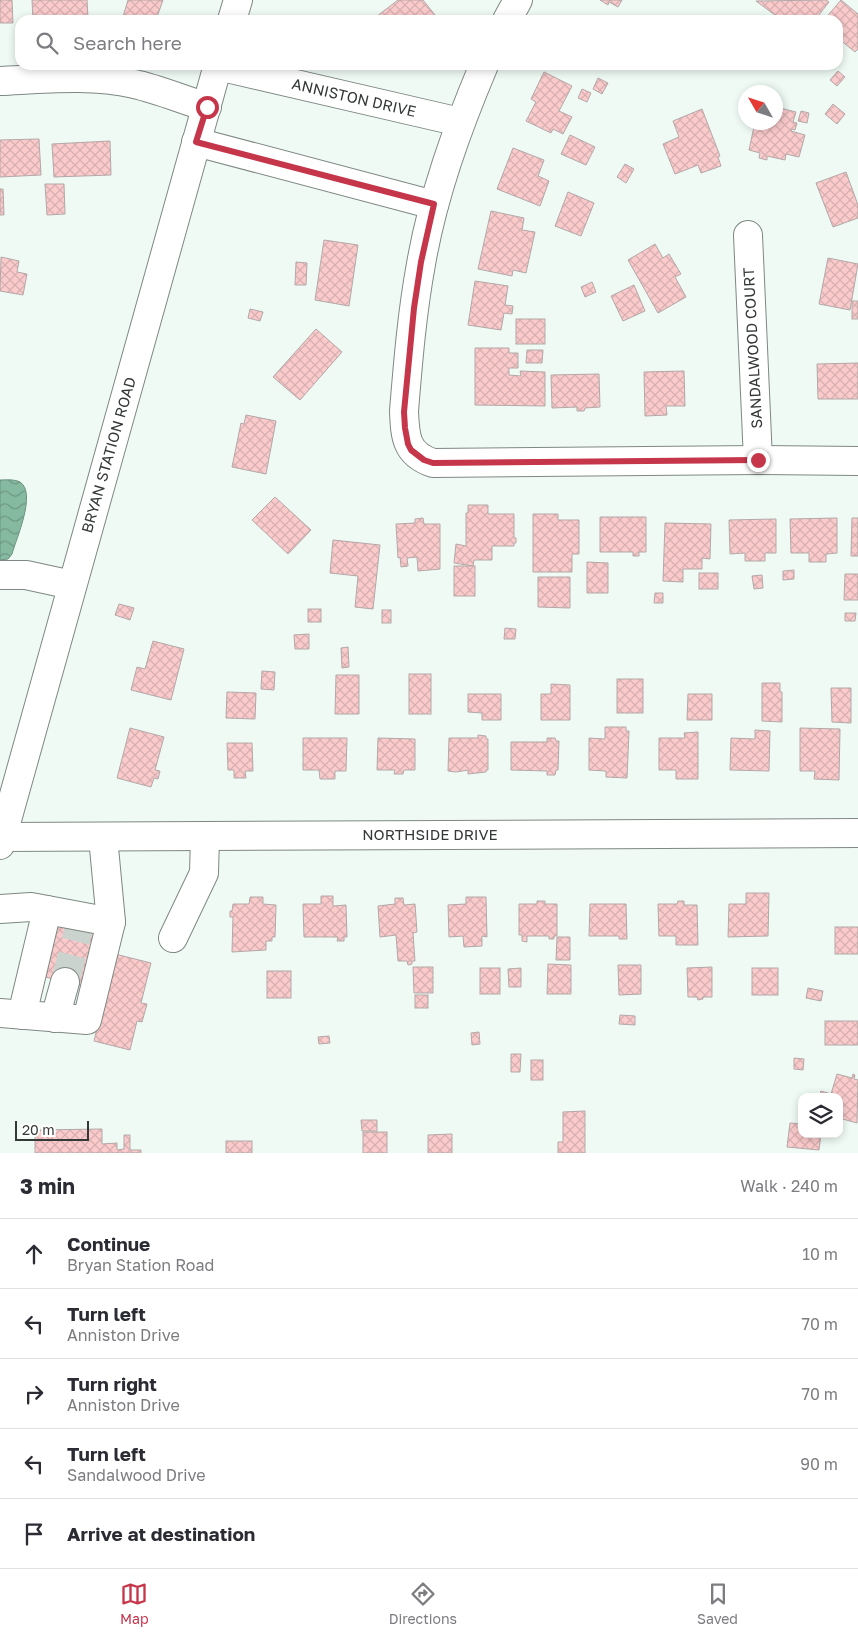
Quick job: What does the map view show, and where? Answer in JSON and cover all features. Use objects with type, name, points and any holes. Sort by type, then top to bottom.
[{"type":"street","points":[[234,15],[238,0]]},
{"type":"street","points":[[510,15],[518,0]]},
{"type":"street","name":"BRYAN STATION ROAD","points":[[1,841],[217,70]]},
{"type":"street","name":"ANNISTON DRIVE","points":[[235,70],[460,122]]},
{"type":"street","points":[[482,70],[460,122],[434,204],[421,262],[414,308],[404,412],[405,428],[411,450],[424,460],[433,463],[858,461]]},
{"type":"street","points":[[0,81],[47,79],[107,80],[134,84],[207,107]]},
{"type":"street","points":[[196,142],[434,204]]},
{"type":"street","name":"SANDALWOOD COURT","points":[[748,235],[758,460]]},
{"type":"street","points":[[0,574],[26,575],[72,585]]},
{"type":"street","name":"NORTHSIDE DRIVE","points":[[1,841],[205,836],[858,833]]},
{"type":"street","points":[[173,938],[204,873],[205,836]]},
{"type":"street","points":[[47,910],[11,1014],[87,1020],[111,922],[103,837]]},
{"type":"street","points":[[0,909],[31,907],[47,910],[80,922],[111,922]]},
{"type":"street","points":[[55,1018],[65,982]]},
{"type":"water","points":[[0,480],[20,482],[25,488],[26,506],[12,554],[8,559],[0,560]]},
{"type":"building","points":[[0,0],[12,0],[13,23],[0,23]]},
{"type":"building","points":[[32,0],[87,0],[88,15],[33,15]]},
{"type":"building","points":[[128,0],[163,0],[158,15],[124,15]]},
{"type":"building","points":[[398,0],[423,0],[435,15],[378,15]]},
{"type":"building","points":[[600,0],[622,0],[618,7],[609,2],[608,5]]},
{"type":"building","points":[[826,0],[829,2],[819,15],[775,15],[756,1]]},
{"type":"building","points":[[841,0],[858,14],[858,49],[855,52],[843,42],[843,15],[828,15]]},
{"type":"building","points":[[838,71],[845,77],[837,86],[830,80]]},
{"type":"building","points":[[544,72],[572,86],[559,111],[572,117],[563,134],[553,129],[551,133],[526,121],[536,102],[531,99]]},
{"type":"building","points":[[598,78],[608,83],[602,94],[593,89]]},
{"type":"building","points":[[582,89],[591,93],[587,102],[578,98]]},
{"type":"building","points":[[833,104],[845,114],[837,124],[825,114]]},
{"type":"building","points":[[702,109],[720,156],[718,157],[721,166],[701,173],[698,165],[675,174],[663,144],[679,137],[673,121]]},
{"type":"building","points":[[783,109],[796,112],[793,122],[797,123],[795,130],[792,129],[791,131],[805,135],[799,157],[786,154],[785,160],[767,156],[767,160],[759,158],[760,153],[749,150],[753,130],[783,130]]},
{"type":"building","points":[[801,111],[809,113],[807,123],[798,121]]},
{"type":"building","points":[[570,135],[595,147],[586,165],[561,154]]},
{"type":"building","points":[[39,139],[41,175],[0,177],[0,140]]},
{"type":"building","points":[[110,141],[111,175],[54,177],[52,144]]},
{"type":"building","points":[[513,148],[544,160],[538,176],[549,181],[540,206],[497,189]]},
{"type":"building","points":[[625,164],[634,169],[626,183],[617,177]]},
{"type":"building","points":[[846,172],[858,205],[858,218],[833,227],[816,183]]},
{"type":"building","points":[[45,184],[64,184],[65,214],[47,215]]},
{"type":"building","points":[[0,189],[3,189],[4,215],[0,215]]},
{"type":"building","points":[[568,192],[594,203],[581,236],[555,226]]},
{"type":"building","points":[[491,211],[524,218],[522,230],[535,232],[526,273],[513,270],[512,276],[478,269]]},
{"type":"building","points":[[324,240],[358,245],[349,306],[315,300]]},
{"type":"building","points":[[655,244],[663,258],[669,254],[681,274],[675,277],[686,297],[658,313],[628,260]]},
{"type":"building","points":[[1,257],[19,261],[17,272],[27,274],[23,295],[0,291]]},
{"type":"building","points":[[828,258],[858,264],[850,310],[819,304]]},
{"type":"building","points":[[296,262],[307,263],[306,285],[295,285]]},
{"type":"building","points":[[475,281],[508,286],[505,305],[513,306],[512,314],[504,313],[501,330],[468,325]]},
{"type":"building","points":[[592,282],[596,292],[585,297],[581,287]]},
{"type":"building","points":[[634,285],[645,311],[623,321],[611,296]]},
{"type":"building","points":[[852,301],[858,301],[858,319],[852,319]]},
{"type":"building","points":[[250,309],[263,312],[260,321],[248,318]]},
{"type":"building","points":[[516,319],[545,319],[545,344],[516,344]]},
{"type":"building","points":[[316,329],[342,352],[300,400],[273,377]]},
{"type":"building","points":[[475,348],[509,348],[509,353],[518,353],[518,368],[509,368],[509,375],[521,376],[520,371],[545,372],[545,406],[475,405]]},
{"type":"building","points":[[527,350],[543,350],[542,363],[526,363]]},
{"type":"building","points":[[858,363],[858,399],[818,399],[817,364]]},
{"type":"building","points":[[684,371],[685,406],[666,406],[667,415],[645,416],[644,372]]},
{"type":"building","points":[[599,374],[600,407],[585,408],[584,411],[577,411],[577,407],[552,408],[551,375]]},
{"type":"building","points":[[246,415],[276,421],[266,474],[232,467],[241,423],[244,424]]},
{"type":"building","points":[[275,497],[311,530],[288,554],[252,520]]},
{"type":"building","points":[[468,505],[488,505],[488,514],[514,514],[514,538],[516,538],[516,543],[514,543],[514,546],[492,546],[492,560],[474,560],[473,566],[454,563],[456,544],[466,546],[466,513],[468,513]]},
{"type":"building","points":[[533,514],[558,514],[558,520],[579,520],[579,554],[572,554],[572,572],[533,572]]},
{"type":"building","points":[[600,517],[646,517],[646,552],[639,552],[639,556],[633,556],[633,552],[600,552]]},
{"type":"building","points":[[423,518],[424,524],[440,524],[440,569],[418,571],[417,557],[407,558],[408,566],[401,567],[400,557],[398,558],[396,524],[415,523],[415,519]]},
{"type":"building","points":[[837,518],[837,553],[826,554],[826,562],[809,562],[809,553],[791,553],[790,519]]},
{"type":"building","points":[[852,518],[858,518],[858,556],[851,556]]},
{"type":"building","points":[[776,519],[776,553],[765,553],[765,561],[745,561],[745,553],[730,554],[729,520]]},
{"type":"building","points":[[665,523],[711,524],[710,559],[702,558],[702,569],[683,569],[683,582],[663,581]]},
{"type":"building","points":[[333,540],[380,545],[373,609],[355,607],[358,576],[330,573]]},
{"type":"building","points":[[587,562],[608,563],[608,593],[587,593]]},
{"type":"building","points":[[454,566],[475,566],[475,596],[454,596]]},
{"type":"building","points":[[794,570],[794,579],[783,580],[783,571]]},
{"type":"building","points":[[699,573],[718,573],[718,589],[699,589]]},
{"type":"building","points":[[845,574],[858,574],[858,600],[844,600]]},
{"type":"building","points":[[762,575],[763,588],[754,589],[752,576]]},
{"type":"building","points":[[538,577],[570,577],[570,608],[538,607]]},
{"type":"building","points":[[655,593],[663,593],[663,603],[654,603]]},
{"type":"building","points":[[119,604],[134,608],[130,620],[115,615]]},
{"type":"building","points":[[308,609],[321,609],[321,622],[308,622]]},
{"type":"building","points":[[382,610],[391,610],[391,623],[382,623]]},
{"type":"building","points":[[845,613],[856,613],[855,621],[845,621]]},
{"type":"building","points":[[505,628],[516,629],[515,639],[504,639]]},
{"type":"building","points":[[309,634],[309,649],[295,649],[294,635]]},
{"type":"building","points":[[153,641],[184,649],[171,700],[131,690],[137,667],[145,669]]},
{"type":"building","points":[[348,647],[349,667],[342,668],[341,648]]},
{"type":"building","points":[[262,671],[275,672],[274,690],[261,689]]},
{"type":"building","points":[[409,674],[431,674],[431,714],[409,714]]},
{"type":"building","points":[[336,675],[359,675],[359,714],[335,714]]},
{"type":"building","points":[[617,679],[643,679],[643,713],[617,713]]},
{"type":"building","points":[[762,683],[780,683],[780,692],[782,692],[782,722],[762,721]]},
{"type":"building","points":[[551,684],[570,685],[570,720],[541,720],[541,694],[551,694]]},
{"type":"building","points":[[831,688],[851,688],[851,723],[832,722]]},
{"type":"building","points":[[227,692],[256,693],[255,719],[226,718]]},
{"type":"building","points":[[468,694],[501,694],[501,720],[482,720],[482,713],[468,712]]},
{"type":"building","points":[[688,694],[712,694],[712,720],[687,720]]},
{"type":"building","points":[[605,727],[626,727],[626,731],[629,731],[627,778],[606,777],[606,771],[589,770],[589,738],[605,739]]},
{"type":"building","points":[[130,728],[164,737],[155,770],[160,771],[158,779],[154,778],[151,787],[117,778]]},
{"type":"building","points":[[800,728],[840,729],[839,780],[814,779],[815,771],[800,771]]},
{"type":"building","points":[[755,730],[770,731],[769,771],[730,770],[731,738],[755,739]]},
{"type":"building","points":[[698,732],[698,779],[676,779],[676,770],[659,770],[659,738],[685,738],[684,733]]},
{"type":"building","points":[[478,735],[486,736],[486,739],[488,739],[488,770],[486,772],[468,774],[468,770],[448,771],[449,738],[478,738]]},
{"type":"building","points":[[303,738],[347,738],[346,771],[335,771],[335,779],[320,779],[319,770],[303,770]]},
{"type":"building","points":[[378,738],[415,739],[415,770],[404,770],[403,774],[394,774],[395,770],[377,770]]},
{"type":"building","points":[[547,738],[555,738],[556,741],[559,741],[558,770],[556,770],[555,775],[547,775],[547,771],[511,770],[511,742],[547,742]]},
{"type":"building","points":[[227,743],[252,743],[253,771],[245,771],[246,778],[234,778],[234,770],[228,770]]},
{"type":"building","points":[[746,893],[769,893],[768,936],[728,937],[729,904],[746,904]]},
{"type":"building","points":[[321,896],[333,896],[333,906],[346,905],[347,937],[344,937],[344,941],[337,941],[338,937],[304,937],[303,904],[321,904]]},
{"type":"building","points":[[250,897],[263,897],[263,904],[276,905],[275,937],[272,937],[272,941],[266,941],[266,950],[232,952],[233,917],[230,917],[230,911],[232,911],[233,904],[249,904]]},
{"type":"building","points":[[466,897],[486,897],[487,937],[482,936],[482,946],[464,947],[463,936],[449,937],[448,905],[466,904]]},
{"type":"building","points":[[395,898],[403,898],[404,905],[415,904],[417,932],[413,933],[415,961],[408,965],[407,961],[398,961],[396,935],[380,937],[378,906],[395,904]]},
{"type":"building","points":[[537,901],[545,901],[545,904],[557,904],[557,936],[554,936],[554,939],[549,939],[549,936],[527,936],[527,942],[522,941],[522,935],[519,935],[519,904],[537,904]]},
{"type":"building","points":[[678,901],[684,901],[684,905],[697,905],[698,945],[676,945],[676,936],[659,936],[658,904],[677,904]]},
{"type":"building","points":[[590,904],[626,904],[627,939],[619,939],[619,936],[589,936]]},
{"type":"building","points":[[50,921],[103,934],[90,988],[37,975]]},
{"type":"building","points":[[835,927],[858,927],[858,954],[835,954]]},
{"type":"building","points":[[557,937],[570,937],[570,960],[556,960]]},
{"type":"building","points":[[115,954],[151,963],[141,1003],[147,1004],[142,1022],[137,1021],[130,1050],[94,1041]]},
{"type":"building","points":[[548,964],[571,965],[571,994],[547,994]]},
{"type":"building","points":[[618,965],[641,965],[641,994],[619,995]]},
{"type":"building","points":[[413,967],[433,967],[433,993],[414,993]]},
{"type":"building","points":[[712,967],[712,997],[703,997],[703,999],[698,1000],[697,997],[688,997],[687,968]]},
{"type":"building","points":[[480,968],[500,968],[500,994],[480,994]]},
{"type":"building","points":[[521,968],[521,987],[509,987],[508,969]]},
{"type":"building","points":[[752,968],[778,968],[778,995],[752,995]]},
{"type":"building","points":[[267,971],[291,971],[291,998],[267,998]]},
{"type":"building","points":[[808,988],[823,991],[821,1001],[806,998]]},
{"type":"building","points":[[415,995],[428,995],[428,1008],[415,1008]]},
{"type":"building","points":[[620,1015],[635,1016],[635,1025],[619,1024]]},
{"type":"building","points":[[825,1021],[858,1021],[858,1045],[825,1045]]},
{"type":"building","points":[[479,1032],[480,1044],[472,1045],[471,1033]]},
{"type":"building","points":[[329,1036],[330,1043],[319,1044],[318,1037]]},
{"type":"building","points":[[511,1054],[521,1054],[520,1072],[511,1072]]},
{"type":"building","points":[[794,1058],[804,1059],[803,1070],[794,1069]]},
{"type":"building","points":[[531,1060],[543,1060],[543,1080],[531,1080]]},
{"type":"building","points":[[837,1074],[852,1078],[853,1074],[855,1075],[854,1079],[858,1080],[857,1123],[843,1119],[843,1093],[831,1093]]},
{"type":"building","points":[[585,1111],[585,1153],[558,1153],[558,1142],[563,1142],[563,1112]]},
{"type":"building","points":[[361,1120],[377,1120],[377,1131],[362,1131]]},
{"type":"building","points":[[790,1123],[798,1124],[798,1138],[820,1138],[819,1150],[787,1147]]},
{"type":"building","points":[[102,1129],[102,1144],[117,1143],[117,1150],[124,1149],[124,1135],[130,1135],[130,1150],[141,1150],[141,1153],[35,1153],[35,1130]]},
{"type":"building","points":[[363,1132],[387,1132],[387,1153],[363,1153]]},
{"type":"building","points":[[452,1134],[452,1153],[428,1153],[428,1135]]},
{"type":"building","points":[[226,1141],[252,1141],[252,1153],[226,1153]]},
{"type":"tunnel","points":[[65,982],[79,928]]},
{"type":"route","points":[[207,107],[196,142],[434,204],[421,262],[414,308],[404,412],[408,444],[411,450],[424,460],[433,463],[758,460]]}]
